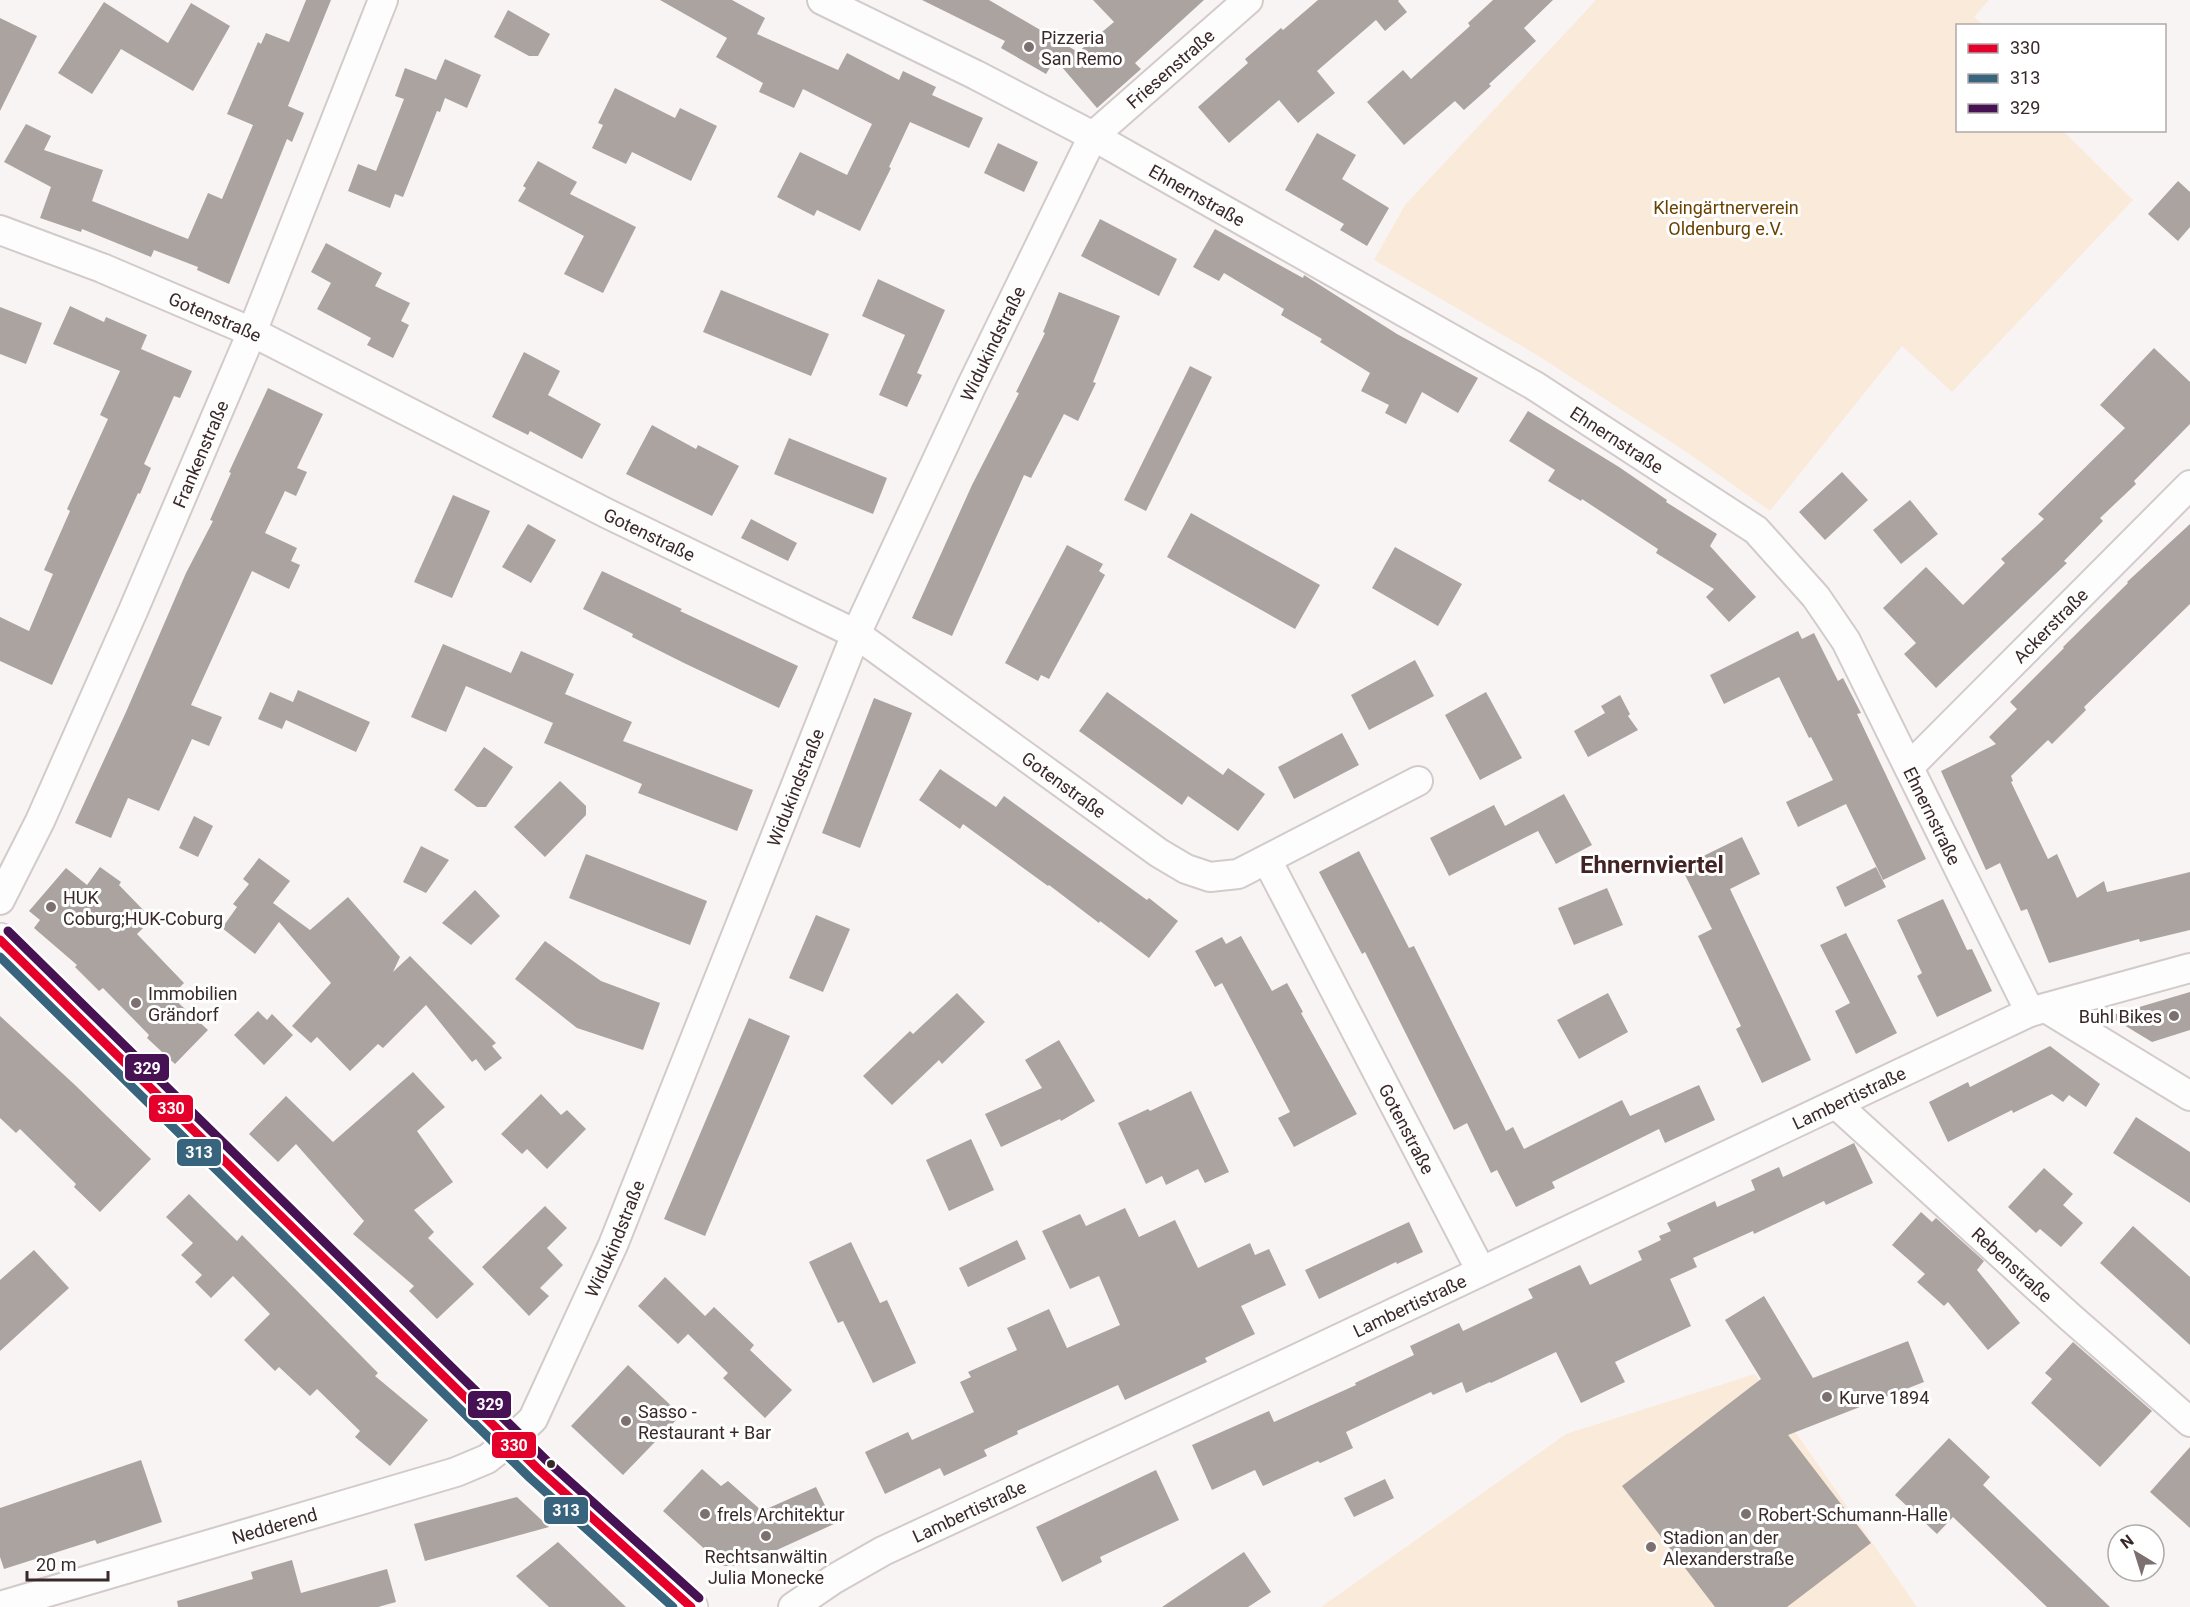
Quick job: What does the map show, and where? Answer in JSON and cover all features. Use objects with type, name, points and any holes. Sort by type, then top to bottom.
[{"type":"street","name":"Frankenstraße","points":[[0,900],[40,821],[252,332],[383,0]]},
{"type":"street","name":"Ehnernstraße","points":[[822,0],[976,75],[1093,136],[1535,386],[1756,530],[1816,597],[1846,641],[1909,767],[2038,1010]]},
{"type":"street","name":"Friesenstraße","points":[[1093,136],[1248,0]]},
{"type":"street","name":"Widukindstraße","points":[[510,1441],[533,1419],[613,1245],[856,634],[976,376],[1093,136]]},
{"type":"street","name":"Gotenstraße","points":[[0,230],[102,268],[252,332],[608,514],[856,634],[1159,853],[1185,868],[1210,877],[1238,874],[1419,781]]},
{"type":"street","name":"Ackerstraße","points":[[1909,767],[2190,486]]},
{"type":"street","name":"Gotenstraße","points":[[1267,860],[1481,1271]]},
{"type":"street","points":[[0,940],[510,1441],[691,1607]]},
{"type":"street","name":"Lambertistraße","points":[[793,1607],[834,1579],[883,1551],[2038,1010],[2190,968]]},
{"type":"street","points":[[2038,1010],[2190,1096]]},
{"type":"street","name":"Rebenstraße","points":[[1837,1105],[2062,1310],[2190,1422]]},
{"type":"street","name":"Nedderend","points":[[0,1606],[456,1472],[487,1459],[510,1441]]},
{"type":"green space","name":"Kleingärtnerverein Oldenburg e.V.","points":[[1596,0],[1989,0],[1974,17],[1982,24],[1956,24],[1956,132],[2064,132],[2133,200],[1952,392],[1902,346],[1770,511],[1688,453],[1537,355],[1374,260],[1405,205]]},
{"type":"green space","points":[[1755,1374],[1917,1607],[1321,1607],[1566,1434]]},
{"type":"building","points":[[306,0],[331,0],[288,106],[304,113],[292,142],[287,139],[229,284],[197,270],[198,267],[154,250],[151,257],[82,229],[81,232],[40,218],[51,187],[4,162],[26,124],[51,136],[44,150],[103,170],[92,201],[188,239],[208,193],[222,199],[253,125],[227,114],[258,42],[261,44],[266,33],[289,42]]},
{"type":"building","points":[[660,0],[732,0],[765,18],[757,34],[838,70],[847,53],[899,80],[903,71],[936,87],[932,95],[983,118],[969,148],[910,122],[889,167],[891,168],[860,231],[817,210],[814,216],[777,197],[800,152],[847,175],[872,124],[803,89],[794,108],[759,92],[763,83],[716,57],[727,38]]},
{"type":"building","points":[[922,0],[989,0],[1078,52],[1114,22],[1093,0],[1204,0],[1135,63],[1141,69],[1097,108],[1055,59],[1046,74],[1001,48],[1005,41]]},
{"type":"building","points":[[1318,0],[1399,0],[1407,12],[1385,31],[1376,20],[1317,71],[1335,93],[1298,123],[1279,100],[1229,143],[1198,107],[1248,63],[1245,59]]},
{"type":"building","points":[[1493,0],[1553,0],[1524,28],[1536,41],[1489,84],[1491,86],[1464,110],[1455,101],[1404,145],[1367,102],[1403,70],[1411,79],[1470,26],[1468,23]]},
{"type":"building","points":[[104,2],[168,43],[191,3],[230,26],[193,91],[121,49],[92,94],[58,73]]},
{"type":"building","points":[[508,10],[550,34],[538,56],[529,56],[494,37]]},
{"type":"building","points":[[0,18],[37,36],[0,111]]},
{"type":"building","points":[[445,59],[481,75],[467,108],[445,98],[440,112],[437,111],[403,197],[395,194],[390,208],[348,191],[358,164],[376,171],[404,99],[395,96],[405,68],[436,80]]},
{"type":"building","points":[[615,88],[675,118],[680,108],[717,126],[691,181],[632,152],[626,164],[592,148],[603,125],[598,123]]},
{"type":"building","points":[[1317,133],[1356,155],[1342,179],[1389,208],[1367,246],[1340,230],[1344,224],[1285,190]]},
{"type":"building","points":[[998,143],[1038,162],[1024,192],[984,173]]},
{"type":"building","points":[[538,161],[577,182],[570,194],[636,227],[603,293],[564,274],[584,236],[518,201],[526,188],[523,186]]},
{"type":"building","points":[[2178,181],[2190,192],[2190,227],[2178,241],[2148,214]]},
{"type":"building","points":[[1100,219],[1177,259],[1159,296],[1081,256]]},
{"type":"building","points":[[1215,229],[1303,278],[1304,275],[1397,334],[1478,378],[1458,413],[1422,392],[1406,424],[1385,413],[1389,405],[1361,391],[1370,373],[1320,342],[1322,339],[1281,315],[1284,309],[1224,273],[1219,281],[1193,267]]},
{"type":"building","points":[[326,243],[382,273],[375,286],[410,303],[401,321],[409,325],[393,358],[367,345],[371,338],[317,309],[331,283],[311,272]]},
{"type":"building","points":[[878,279],[945,310],[917,373],[922,375],[907,407],[879,395],[905,335],[862,316]]},
{"type":"building","points":[[721,290],[829,334],[811,376],[703,332]]},
{"type":"building","points":[[1059,292],[1120,316],[1093,382],[1096,383],[1078,421],[1064,414],[1031,478],[1024,475],[952,636],[912,618],[972,485],[1019,393],[1016,392],[1045,333],[1043,332]]},
{"type":"building","points":[[70,306],[104,322],[106,317],[147,335],[141,349],[192,371],[180,398],[174,396],[144,464],[151,468],[52,685],[0,661],[0,617],[29,631],[53,574],[44,570],[70,511],[67,509],[108,419],[100,415],[120,371],[53,344]]},
{"type":"building","points":[[0,307],[42,323],[26,364],[0,354]]},
{"type":"building","points":[[2154,348],[2190,382],[2190,424],[2134,481],[2136,484],[2100,518],[2103,521],[2064,561],[2067,563],[1936,688],[1904,654],[1916,643],[1883,608],[1926,567],[1963,605],[2005,563],[2001,559],[2044,519],[2038,514],[2125,428],[2100,405]]},
{"type":"building","points":[[524,352],[560,371],[548,395],[601,424],[582,459],[530,431],[528,435],[492,417]]},
{"type":"building","points":[[1190,366],[1212,377],[1146,511],[1124,500]]},
{"type":"building","points":[[268,388],[323,414],[297,468],[307,472],[296,496],[285,491],[265,533],[297,548],[291,561],[300,565],[289,589],[252,571],[191,705],[222,717],[209,746],[192,739],[159,811],[128,798],[111,838],[75,823],[186,573],[213,521],[210,520],[231,473],[229,472]]},
{"type":"building","points":[[1528,411],[1619,467],[1667,500],[1666,502],[1717,534],[1710,546],[1756,597],[1729,622],[1706,597],[1714,589],[1656,553],[1658,549],[1582,499],[1581,501],[1548,481],[1555,470],[1509,441]]},
{"type":"building","points":[[652,425],[696,449],[698,445],[739,466],[712,516],[626,474]]},
{"type":"building","points":[[789,438],[887,478],[873,514],[774,474]]},
{"type":"building","points":[[1842,472],[1868,500],[1825,540],[1799,512]]},
{"type":"building","points":[[453,495],[490,511],[452,598],[414,582]]},
{"type":"building","points":[[1910,500],[1938,534],[1901,564],[1873,530]]},
{"type":"building","points":[[1191,513],[1320,585],[1295,629],[1167,557]]},
{"type":"building","points":[[751,519],[797,543],[788,561],[741,538]]},
{"type":"building","points":[[528,524],[556,540],[531,583],[502,567]]},
{"type":"building","points":[[2190,524],[2190,604],[2084,707],[2086,710],[2052,744],[2048,740],[2011,776],[2013,781],[2011,782],[2048,859],[2057,854],[2077,898],[2104,881],[2107,892],[2190,872],[2190,930],[2140,942],[2139,939],[2049,963],[2027,909],[2021,911],[2000,863],[1986,870],[1941,771],[1996,744],[1989,737],[2017,709],[2010,702],[2127,582]]},
{"type":"building","points":[[1067,545],[1103,564],[1099,571],[1105,575],[1049,679],[1041,675],[1038,681],[1005,663]]},
{"type":"building","points":[[1395,547],[1462,584],[1438,626],[1372,588]]},
{"type":"building","points":[[602,571],[682,609],[680,611],[798,666],[779,708],[632,637],[633,634],[583,609]]},
{"type":"building","points":[[1798,631],[1802,639],[1814,633],[1838,681],[1843,678],[1861,713],[1857,714],[1926,859],[1883,880],[1846,804],[1798,827],[1786,802],[1833,780],[1779,677],[1724,704],[1710,675]]},
{"type":"building","points":[[443,644],[511,673],[521,651],[574,674],[565,694],[632,722],[623,741],[753,790],[737,831],[638,793],[642,784],[544,743],[553,723],[466,686],[446,732],[411,717]]},
{"type":"building","points":[[1415,660],[1434,696],[1369,730],[1351,695]]},
{"type":"building","points":[[298,690],[370,722],[356,752],[286,720],[282,729],[258,719],[270,692],[293,702]]},
{"type":"building","points":[[1107,692],[1223,775],[1228,768],[1265,794],[1238,831],[1188,796],[1182,805],[1079,731]]},
{"type":"building","points":[[1486,692],[1522,758],[1480,780],[1445,715]]},
{"type":"building","points":[[1620,695],[1630,714],[1628,716],[1638,730],[1588,757],[1574,731],[1605,713],[1601,706]]},
{"type":"building","points":[[874,698],[912,713],[860,848],[822,833]]},
{"type":"building","points":[[1342,733],[1359,765],[1294,799],[1278,767]]},
{"type":"building","points":[[484,747],[513,767],[486,807],[477,807],[454,790]]},
{"type":"building","points":[[940,769],[996,807],[1004,796],[1178,921],[1149,958],[963,824],[960,829],[919,800]]},
{"type":"building","points":[[560,781],[586,806],[586,815],[545,857],[514,827]]},
{"type":"building","points":[[1564,794],[1592,845],[1556,864],[1538,831],[1449,876],[1430,838],[1494,805],[1505,826]]},
{"type":"building","points":[[194,816],[213,826],[198,857],[179,848]]},
{"type":"building","points":[[1742,837],[1760,874],[1730,889],[1811,1060],[1762,1083],[1736,1029],[1741,1026],[1698,936],[1712,929],[1681,867]]},
{"type":"building","points":[[421,846],[449,860],[426,893],[403,882]]},
{"type":"building","points":[[1359,851],[1409,948],[1414,946],[1506,1131],[1513,1127],[1524,1149],[1622,1100],[1630,1116],[1699,1085],[1715,1120],[1665,1143],[1659,1129],[1552,1182],[1555,1188],[1516,1207],[1497,1170],[1491,1173],[1467,1123],[1454,1130],[1365,952],[1362,954],[1319,872]]},
{"type":"building","points":[[586,854],[707,901],[690,945],[569,898]]},
{"type":"building","points":[[259,858],[290,881],[273,903],[310,930],[348,897],[400,957],[393,972],[410,956],[496,1043],[492,1046],[502,1058],[485,1071],[476,1059],[472,1062],[426,1005],[383,1048],[378,1044],[350,1071],[317,1037],[311,1043],[292,1026],[331,983],[279,922],[255,954],[222,928],[237,907],[233,904],[249,884],[243,879]]},
{"type":"building","points":[[100,867],[121,882],[119,885],[152,919],[137,934],[184,983],[171,996],[208,1030],[175,1064],[147,1038],[149,1035],[103,988],[99,991],[75,967],[77,965],[34,928],[40,920],[29,911],[66,868],[87,885]]},
{"type":"building","points":[[1876,867],[1886,887],[1845,907],[1836,887]]},
{"type":"building","points":[[1607,888],[1623,925],[1574,945],[1558,908]]},
{"type":"building","points":[[475,890],[500,916],[471,945],[442,923]]},
{"type":"building","points":[[1943,899],[1967,950],[1972,949],[1992,991],[1937,1017],[1917,976],[1922,973],[1897,920]]},
{"type":"building","points":[[816,915],[850,929],[823,992],[789,978]]},
{"type":"building","points":[[1846,933],[1897,1033],[1856,1054],[1835,1011],[1850,1003],[1820,945]]},
{"type":"building","points":[[1241,936],[1272,991],[1287,983],[1357,1114],[1294,1147],[1278,1118],[1290,1112],[1222,983],[1215,987],[1195,951],[1222,937],[1226,944]]},
{"type":"building","points":[[545,941],[601,981],[660,1003],[643,1050],[577,1028],[515,979]]},
{"type":"building","points":[[2190,992],[2190,1030],[2152,1042],[2109,1016]]},
{"type":"building","points":[[957,993],[985,1022],[942,1064],[939,1060],[892,1105],[863,1076],[910,1031],[913,1034]]},
{"type":"building","points":[[1608,993],[1628,1032],[1579,1059],[1557,1020]]},
{"type":"building","points":[[258,1011],[267,1020],[272,1014],[293,1035],[264,1065],[234,1035]]},
{"type":"building","points":[[0,1016],[151,1159],[100,1212],[74,1187],[76,1184],[20,1129],[16,1133],[0,1118]]},
{"type":"building","points":[[749,1018],[790,1036],[705,1236],[664,1219]]},
{"type":"building","points":[[1059,1040],[1095,1101],[1061,1121],[1060,1119],[1001,1147],[985,1114],[1042,1088],[1025,1060]]},
{"type":"building","points":[[2050,1046],[2100,1084],[2086,1107],[2069,1095],[2063,1102],[2052,1094],[2013,1113],[2012,1110],[1948,1142],[1929,1102],[1968,1082],[1970,1087]]},
{"type":"building","points":[[413,1072],[445,1107],[417,1131],[453,1182],[414,1210],[434,1232],[428,1238],[474,1284],[437,1319],[409,1291],[414,1286],[353,1234],[364,1221],[296,1144],[278,1162],[249,1134],[286,1096],[333,1142]]},
{"type":"building","points":[[1191,1091],[1229,1172],[1205,1183],[1198,1169],[1166,1185],[1162,1176],[1146,1184],[1118,1123],[1148,1109],[1150,1111]]},
{"type":"building","points":[[541,1094],[561,1115],[567,1110],[586,1129],[547,1169],[527,1149],[522,1154],[501,1134]]},
{"type":"building","points":[[2136,1117],[2190,1152],[2190,1203],[2113,1153]]},
{"type":"building","points":[[971,1139],[994,1190],[949,1211],[926,1160]]},
{"type":"building","points":[[1854,1143],[1873,1183],[1826,1205],[1824,1201],[1754,1234],[1753,1231],[1693,1258],[1697,1267],[1670,1279],[1691,1326],[1615,1362],[1625,1382],[1581,1403],[1556,1352],[1466,1393],[1462,1382],[1433,1395],[1431,1392],[1346,1432],[1353,1448],[1263,1486],[1255,1470],[1212,1490],[1192,1445],[1269,1411],[1274,1422],[1356,1385],[1355,1383],[1414,1355],[1410,1346],[1459,1323],[1463,1331],[1533,1298],[1528,1289],[1580,1265],[1590,1285],[1642,1260],[1638,1251],[1661,1240],[1659,1236],[1671,1231],[1667,1223],[1715,1201],[1717,1207],[1755,1190],[1751,1180],[1779,1167],[1783,1177]]},
{"type":"building","points":[[2044,1168],[2073,1194],[2063,1205],[2083,1223],[2061,1247],[2040,1229],[2036,1233],[2008,1207]]},
{"type":"building","points":[[189,1194],[237,1241],[242,1235],[378,1373],[375,1376],[428,1420],[390,1466],[355,1437],[360,1431],[317,1389],[310,1396],[279,1367],[275,1371],[244,1340],[270,1314],[233,1276],[211,1298],[195,1282],[202,1275],[181,1255],[193,1243],[166,1217]]},
{"type":"building","points":[[545,1206],[567,1228],[547,1248],[563,1265],[540,1288],[549,1296],[529,1316],[482,1267]]},
{"type":"building","points":[[1125,1208],[1139,1237],[1175,1220],[1198,1268],[1250,1243],[1255,1255],[1269,1249],[1286,1285],[1241,1306],[1255,1334],[1205,1358],[1207,1362],[1125,1400],[1118,1385],[1017,1431],[1018,1434],[984,1450],[987,1456],[944,1476],[940,1468],[885,1494],[865,1452],[908,1432],[912,1440],[974,1412],[960,1382],[971,1377],[968,1372],[1017,1350],[1007,1328],[1049,1309],[1067,1348],[1120,1325],[1099,1276],[1070,1289],[1042,1231],[1080,1214],[1086,1226]]},
{"type":"building","points":[[1921,1212],[1932,1222],[1936,1218],[1984,1261],[1977,1270],[2020,1323],[1988,1350],[1948,1302],[1944,1306],[1917,1282],[1925,1274],[1892,1245]]},
{"type":"building","points":[[1409,1222],[1423,1252],[1397,1264],[1396,1262],[1319,1299],[1305,1270]]},
{"type":"building","points":[[2133,1226],[2190,1277],[2190,1345],[2100,1263]]},
{"type":"building","points":[[1017,1240],[1026,1259],[968,1287],[959,1268]]},
{"type":"building","points":[[851,1242],[880,1303],[887,1300],[916,1363],[873,1383],[843,1321],[838,1323],[809,1262]]},
{"type":"building","points":[[34,1250],[69,1288],[0,1351],[0,1280]]},
{"type":"building","points":[[665,1277],[705,1316],[714,1307],[754,1345],[750,1350],[792,1390],[765,1418],[723,1378],[728,1373],[688,1334],[678,1344],[638,1306]]},
{"type":"building","name":"Robert-Schumann-Halle","points":[[1764,1296],[1813,1378],[1908,1341],[1924,1382],[1788,1435],[1871,1543],[1787,1607],[1715,1607],[1622,1486],[1761,1379],[1725,1320]]},
{"type":"building","points":[[2073,1342],[2152,1411],[2100,1467],[2031,1403],[2052,1379],[2045,1373]]},
{"type":"building","name":"Sasso - Restaurant + Bar","points":[[628,1365],[681,1415],[623,1475],[571,1426]]},
{"type":"building","points":[[1949,1438],[1990,1477],[1983,1485],[2110,1607],[2047,1607],[1953,1517],[1937,1534],[1895,1495]]},
{"type":"building","points":[[2190,1447],[2190,1528],[2150,1492]]},
{"type":"building","points":[[141,1460],[162,1522],[97,1544],[95,1540],[4,1569],[0,1557],[0,1508]]},
{"type":"building","points":[[702,1469],[721,1486],[728,1481],[762,1511],[816,1487],[834,1524],[742,1566],[723,1566],[663,1511]]},
{"type":"building","points":[[1156,1470],[1179,1520],[1100,1557],[1102,1562],[1062,1582],[1036,1527]]},
{"type":"building","points":[[1385,1479],[1394,1498],[1354,1517],[1344,1498]]},
{"type":"building","points":[[517,1497],[549,1527],[425,1561],[414,1524]]},
{"type":"building","points":[[558,1542],[626,1607],[549,1607],[516,1576]]},
{"type":"building","points":[[1244,1552],[1271,1592],[1248,1607],[1162,1607]]},
{"type":"building","points":[[292,1560],[301,1593],[387,1569],[396,1602],[378,1607],[178,1607],[177,1601],[253,1579],[251,1572]]},
{"type":"transit line","name":"329","points":[[8,931],[546,1460],[699,1598]]},
{"type":"transit line","name":"330","points":[[0,940],[538,1469],[691,1607]]},
{"type":"transit line","name":"313","points":[[0,957],[530,1478],[673,1607]]},
{"type":"place","name":"Pizzeria San Remo","points":[[1029,47]]},
{"type":"place","name":"HUK Coburg;HUK-Coburg","points":[[51,907]]},
{"type":"place","name":"Immobilien Grändorf","points":[[136,1003]]},
{"type":"place","name":"Buhl Bikes","points":[[2174,1016]]},
{"type":"place","name":"Kurve 1894","points":[[1827,1397]]},
{"type":"place","name":"Sasso - Restaurant + Bar","points":[[626,1421]]},
{"type":"place","name":"frels Architektur","points":[[705,1514]]},
{"type":"place","name":"Robert-Schumann-Halle","points":[[1746,1514]]},
{"type":"place","name":"Rechtsanwältin Julia Monecke","points":[[766,1536]]},
{"type":"place","name":"Stadion an der Alexanderstraße","points":[[1651,1547]]},
{"type":"district","name":"Ehnernviertel","points":[[1652,865]]}]
